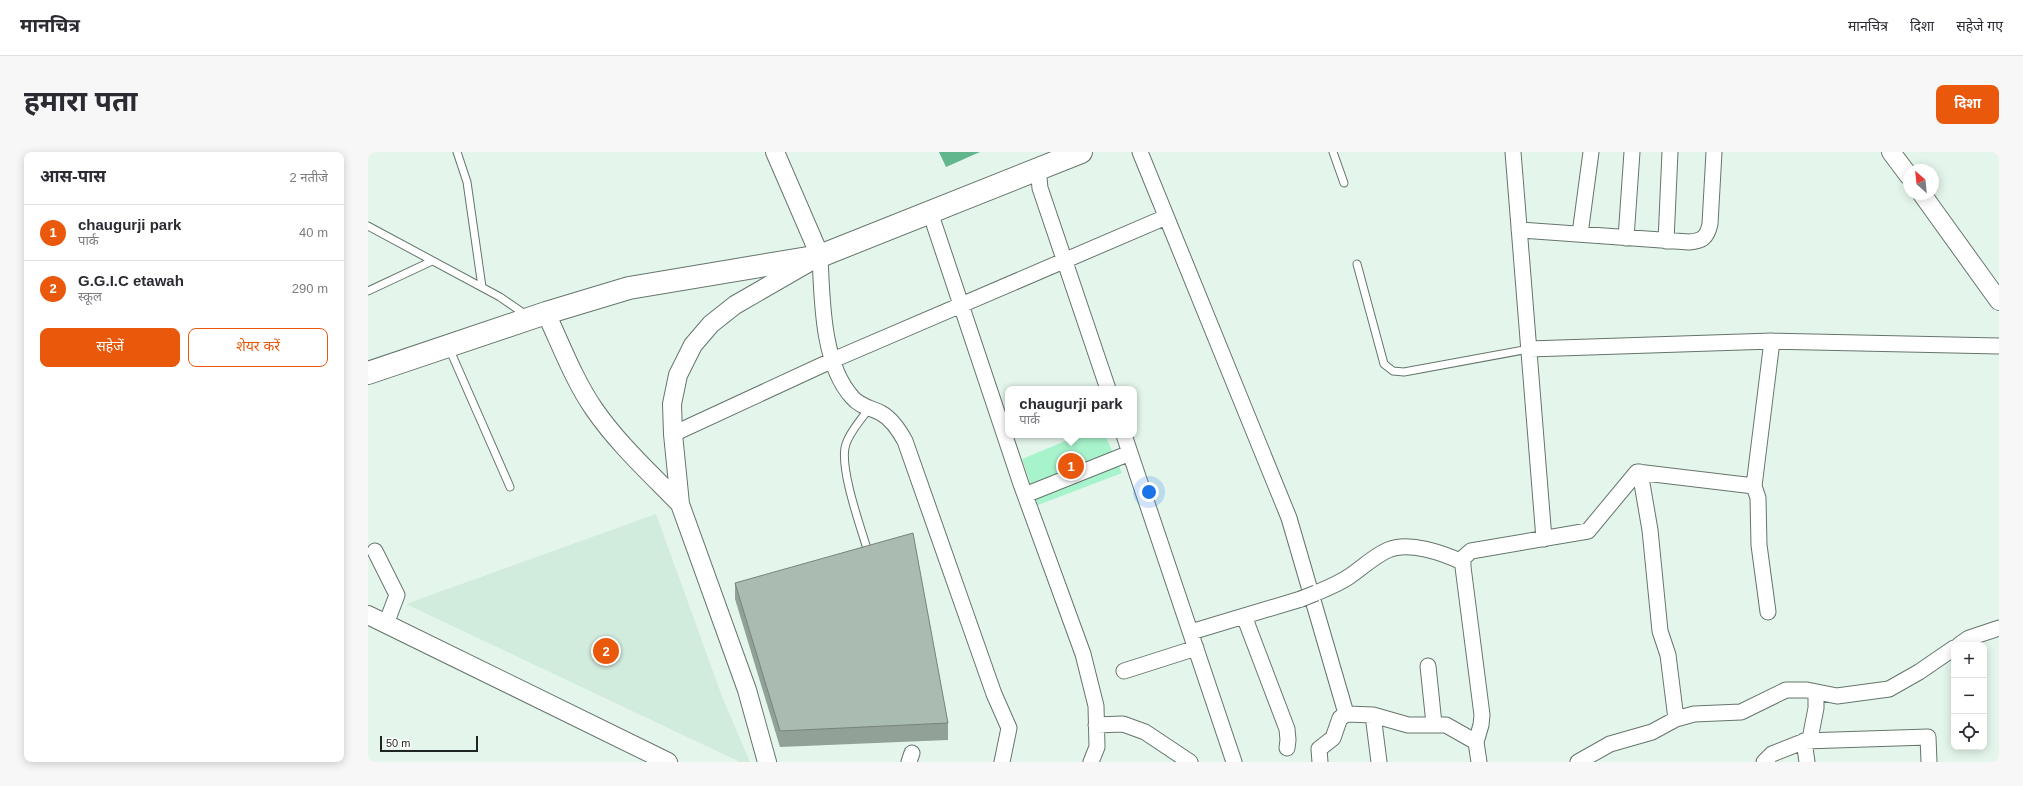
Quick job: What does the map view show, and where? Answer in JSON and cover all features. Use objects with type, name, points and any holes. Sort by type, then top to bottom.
[{"type":"main road","points":[[368,373],[539,316],[629,288],[820,256],[1080,152]]},
{"type":"street","points":[[775,152],[820,256],[825,329],[833,360],[844,385],[852,398],[882,414],[898,429],[904,441],[994,694],[1009,728],[1002,762]]},
{"type":"street","points":[[1140,152],[1289,518],[1347,714]]},
{"type":"street","points":[[1513,152],[1544,539]]},
{"type":"street","points":[[1580,234],[1591,152]]},
{"type":"street","points":[[1626,238],[1632,152]]},
{"type":"street","points":[[1666,241],[1670,152]]},
{"type":"street","points":[[1520,230],[1666,241],[1701,241],[1708,234],[1710,224],[1714,152]]},
{"type":"street","points":[[1892,152],[1903,168]]},
{"type":"street","points":[[1038,169],[1040,188],[1107,386]]},
{"type":"street","points":[[1926,200],[1999,301]]},
{"type":"street","points":[[930,212],[1005,434]]},
{"type":"street","points":[[672,434],[833,360],[1166,217]]},
{"type":"street","points":[[767,762],[747,690],[680,504],[672,434],[672,404],[678,375],[693,345],[711,324],[735,305],[820,256]]},
{"type":"street","points":[[539,316],[594,409],[623,444],[680,504]]},
{"type":"street","points":[[1529,349],[1772,342],[1999,346]]},
{"type":"street","points":[[1768,612],[1760,545],[1758,498],[1754,486],[1772,342]]},
{"type":"street","points":[[1006,438],[1025,495],[1083,654],[1096,706],[1097,747],[1091,762]]},
{"type":"street","points":[[1125,438],[1234,762]]},
{"type":"street","points":[[1025,495],[1130,453]]},
{"type":"street","points":[[1479,762],[1476,742],[1482,715],[1462,562],[1463,558],[1471,551],[1588,532],[1637,472],[1754,486]]},
{"type":"street","points":[[1640,472],[1650,530],[1660,632],[1668,655],[1676,719]]},
{"type":"street","points":[[1191,632],[1316,593],[1348,578],[1388,550],[1398,547],[1430,550],[1462,562]]},
{"type":"street","points":[[375,551],[397,595],[386,624]]},
{"type":"street","points":[[368,615],[668,762]]},
{"type":"street","points":[[1244,616],[1285,724],[1288,740],[1287,748]]},
{"type":"street","points":[[1963,642],[1969,638],[1999,628]]},
{"type":"street","points":[[1124,671],[1196,648]]},
{"type":"street","points":[[1578,762],[1610,744],[1652,732],[1676,719],[1694,714],[1741,712],[1786,690],[1794,689],[1837,696],[1889,689],[1919,672],[1951,650]]},
{"type":"street","points":[[1428,666],[1434,724]]},
{"type":"street","points":[[1764,762],[1772,754],[1810,739],[1816,708],[1816,692]]},
{"type":"street","points":[[1320,762],[1319,749],[1332,740],[1340,718],[1347,714],[1373,715],[1408,725],[1434,724],[1449,726],[1476,742]]},
{"type":"street","points":[[1373,715],[1379,762]]},
{"type":"street","points":[[1096,725],[1124,724],[1145,732],[1182,759]]},
{"type":"street","points":[[1804,741],[1928,737],[1929,762]]},
{"type":"street","points":[[1804,741],[1807,762]]},
{"type":"lane","points":[[457,152],[467,182],[482,287]]},
{"type":"lane","points":[[1333,152],[1344,184]]},
{"type":"lane","points":[[368,226],[539,316]]},
{"type":"lane","points":[[368,291],[432,261]]},
{"type":"lane","points":[[1357,264],[1379,350],[1384,364],[1393,371],[1404,372],[1529,349]]},
{"type":"lane","points":[[448,346],[510,487]]},
{"type":"lane","points":[[869,408],[848,439],[844,455],[854,506],[869,557]]},
{"type":"shaded area","points":[[939,152],[980,152],[946,167]]},
{"type":"shaded area","points":[[1073,438],[1106,438],[1122,473],[1038,505],[1022,459]]},
{"type":"shaded area","points":[[656,514],[723,699],[750,762],[740,762],[406,604]]},
{"type":"building","points":[[913,533],[948,723],[780,731],[735,583]]},
{"type":"place","name":"chaugurji park","points":[[1071,466]]},
{"type":"place","name":"G.G.I.C etawah","points":[[606,651]]}]
